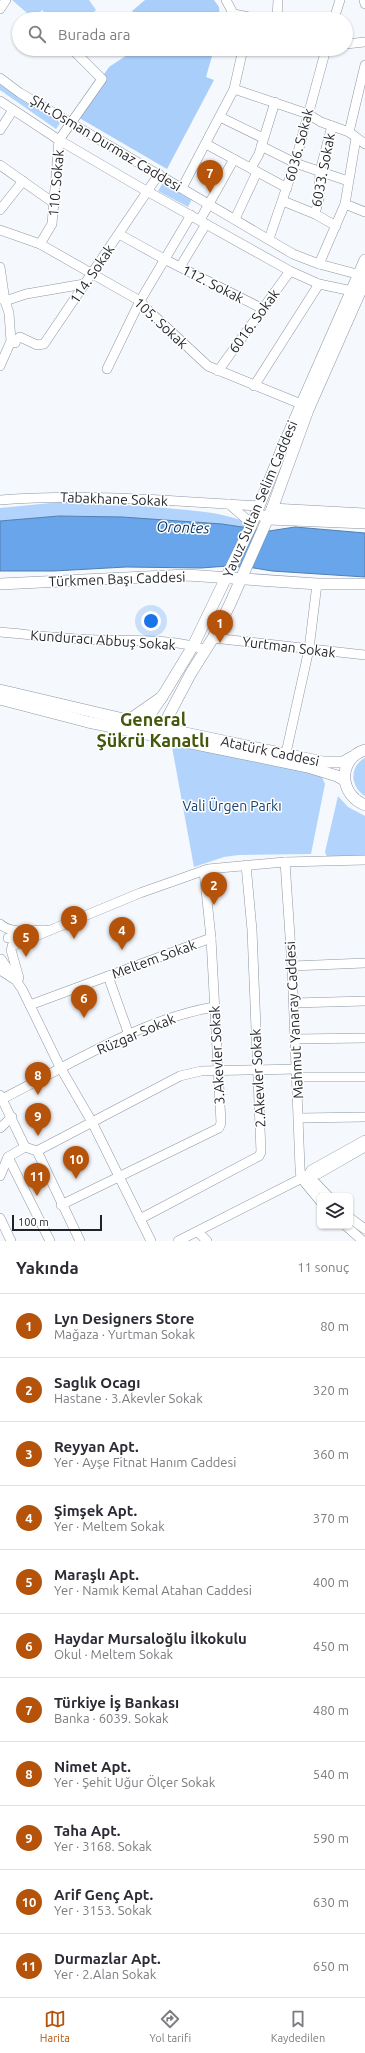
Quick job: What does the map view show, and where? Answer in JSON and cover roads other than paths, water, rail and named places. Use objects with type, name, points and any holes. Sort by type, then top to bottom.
[{"type":"main road","name":"Yavuz Sultan Selim Caddesi","points":[[129,720],[162,697],[236,575],[268,518],[308,410],[358,292],[363,277],[365,260]]},
{"type":"main road","name":"Yavuz Sultan Selim Caddesi","points":[[150,730],[162,728],[213,638],[259,506],[301,404],[358,292]]},
{"type":"main road","points":[[259,506],[262,514],[268,518],[365,523]]},
{"type":"main road","points":[[268,518],[365,514]]},
{"type":"main road","name":"Türkmen Başı Caddesi","points":[[0,584],[186,575],[236,575],[317,584],[365,584]]},
{"type":"main road","name":"Atatürk Caddesi","points":[[0,690],[129,720],[150,730]]},
{"type":"main road","points":[[150,730],[148,718],[162,697]]},
{"type":"main road","name":"Atatürk Caddesi","points":[[0,699],[88,722],[150,730],[308,767],[337,776],[344,780]]},
{"type":"main road","name":"Atatürk Caddesi","points":[[162,728],[334,763],[352,757],[365,750]]},
{"type":"main road","points":[[352,757],[345,772],[344,780],[352,797],[365,805]]},
{"type":"street","points":[[0,9],[6,0]]},
{"type":"street","points":[[226,0],[232,12]]},
{"type":"street","points":[[277,12],[278,0]]},
{"type":"street","points":[[336,12],[340,0]]},
{"type":"street","points":[[364,0],[365,4]]},
{"type":"street","points":[[353,43],[365,42]]},
{"type":"street","name":"110. Sokak","points":[[40,244],[52,224],[55,204],[59,140],[102,79],[79,56]]},
{"type":"street","points":[[182,188],[234,89],[241,56]]},
{"type":"street","name":"6036. Sokak","points":[[269,239],[295,163],[324,56]]},
{"type":"street","points":[[319,264],[346,204],[352,136],[365,65]]},
{"type":"street","name":"Şht.Osman Durmaz Caddesi","points":[[0,78],[20,92],[293,254],[319,264],[363,277]]},
{"type":"street","points":[[234,89],[308,114],[365,144]]},
{"type":"street","name":"Şht.Osman Durmaz Caddesi","points":[[0,101],[59,140],[147,192],[290,270],[319,284],[358,292]]},
{"type":"street","points":[[235,219],[254,170],[275,102]]},
{"type":"street","points":[[0,130],[14,110]]},
{"type":"street","points":[[220,117],[295,163],[348,180]]},
{"type":"street","name":"6033. Sokak","points":[[315,214],[319,198],[320,171],[332,126]]},
{"type":"street","points":[[206,144],[287,188]]},
{"type":"street","points":[[180,267],[203,222],[209,204],[234,159]]},
{"type":"street","points":[[0,165],[55,204]]},
{"type":"street","name":"114. Sokak","points":[[15,342],[20,337],[37,345],[44,344],[159,174]]},
{"type":"street","points":[[0,210],[23,181]]},
{"type":"street","points":[[283,201],[315,214],[336,226]]},
{"type":"street","points":[[346,204],[365,212]]},
{"type":"street","points":[[107,369],[140,301],[190,215]]},
{"type":"street","name":"105. Sokak","points":[[0,230],[40,244],[140,301],[199,358],[218,371],[301,404]]},
{"type":"street","name":"112. Sokak","points":[[119,234],[164,259],[263,309]]},
{"type":"street","name":"6016. Sokak","points":[[218,371],[290,270]]},
{"type":"street","points":[[0,273],[2,300],[9,313],[11,341],[0,366]]},
{"type":"street","points":[[2,300],[26,294],[84,284]]},
{"type":"street","points":[[254,386],[319,284]]},
{"type":"street","name":"Tabakhane Sokak","points":[[0,500],[48,496],[114,497],[259,506]]},
{"type":"street","points":[[229,504],[252,525]]},
{"type":"street","points":[[286,754],[309,649],[317,584]]},
{"type":"street","name":"Kunduracı Abbuş Sokak","points":[[0,632],[69,639],[155,642],[193,646],[206,650]]},
{"type":"street","name":"Yurtman Sokak","points":[[213,638],[365,655]]},
{"type":"street","points":[[0,705],[14,703]]},
{"type":"street","points":[[6,939],[47,930],[140,893],[204,870],[285,862],[365,860]]},
{"type":"street","name":"Mahmut Yanaray Caddesi","points":[[285,862],[294,1003],[296,1073],[305,1176]]},
{"type":"street","name":"2.Akevler Sokak","points":[[140,1219],[259,1156],[261,1152],[252,927],[246,865]]},
{"type":"street","name":"3.Akevler Sokak","points":[[119,1177],[219,1128],[221,1123],[211,938],[204,870]]},
{"type":"street","points":[[0,924],[7,930],[14,931],[47,930]]},
{"type":"street","name":"Meltem Sokak","points":[[28,1001],[108,976],[211,938]]},
{"type":"street","points":[[6,939],[8,956],[0,959],[17,980],[60,1067],[92,1122],[150,1241]]},
{"type":"street","points":[[6,939],[28,1001]]},
{"type":"street","points":[[292,966],[365,963]]},
{"type":"street","points":[[0,970],[17,980]]},
{"type":"street","points":[[108,976],[129,1035]]},
{"type":"street","points":[[294,1003],[365,1001]]},
{"type":"street","name":"Rüzgar Sokak","points":[[1,1098],[60,1067],[129,1035],[174,1017],[214,1007]]},
{"type":"street","points":[[295,1038],[365,1038]]},
{"type":"street","points":[[0,1176],[8,1157],[25,1147],[37,1150],[180,1076],[201,1072],[258,1069],[365,1077]]},
{"type":"street","points":[[1,1098],[12,1117],[25,1147]]},
{"type":"street","points":[[0,1128],[12,1117]]},
{"type":"street","points":[[299,1118],[365,1118]]},
{"type":"street","points":[[178,1241],[305,1176],[311,1170],[365,1140]]},
{"type":"street","points":[[305,1176],[318,1174],[365,1147]]},
{"type":"street","points":[[37,1150],[80,1241]]},
{"type":"street","points":[[8,1157],[50,1241]]},
{"type":"street","points":[[305,1176],[325,1193]]},
{"type":"street","points":[[305,1176],[317,1196]]},
{"type":"street","points":[[62,1205],[119,1177]]},
{"type":"street","points":[[0,1218],[11,1241]]},
{"type":"street","points":[[353,1220],[365,1229]]},
{"type":"street","points":[[349,1229],[363,1241]]},
{"type":"street","points":[[198,1232],[207,1241]]},
{"type":"water","name":"Orontes","points":[[59,516],[122,517],[222,524],[269,531],[295,527],[365,533],[365,577],[272,571],[228,566],[201,568],[126,567],[54,571],[0,571],[0,521]]},
{"type":"place","name":"Türkiye İş Bankası","points":[[210,193]]},
{"type":"place","name":"Lyn Designers Store","points":[[220,643]]},
{"type":"place","name":"Saglık Ocagı","points":[[214,905]]},
{"type":"place","name":"Reyyan Apt.","points":[[74,939]]},
{"type":"place","name":"Şimşek Apt.","points":[[122,950]]},
{"type":"place","name":"Maraşlı Apt.","points":[[26,957]]},
{"type":"place","name":"Haydar Mursaloğlu İlkokulu","points":[[84,1018]]},
{"type":"place","name":"Nimet Apt.","points":[[38,1095]]},
{"type":"place","name":"Taha Apt.","points":[[38,1136]]},
{"type":"place","name":"Arif Genç Apt.","points":[[76,1179]]},
{"type":"place","name":"Durmazlar Apt.","points":[[37,1196]]},
{"type":"district","name":"General Şükrü Kanatlı","points":[[153,729]]},
{"type":"park label","name":"Vali Ürgen Parkı","points":[[232,806]]}]
